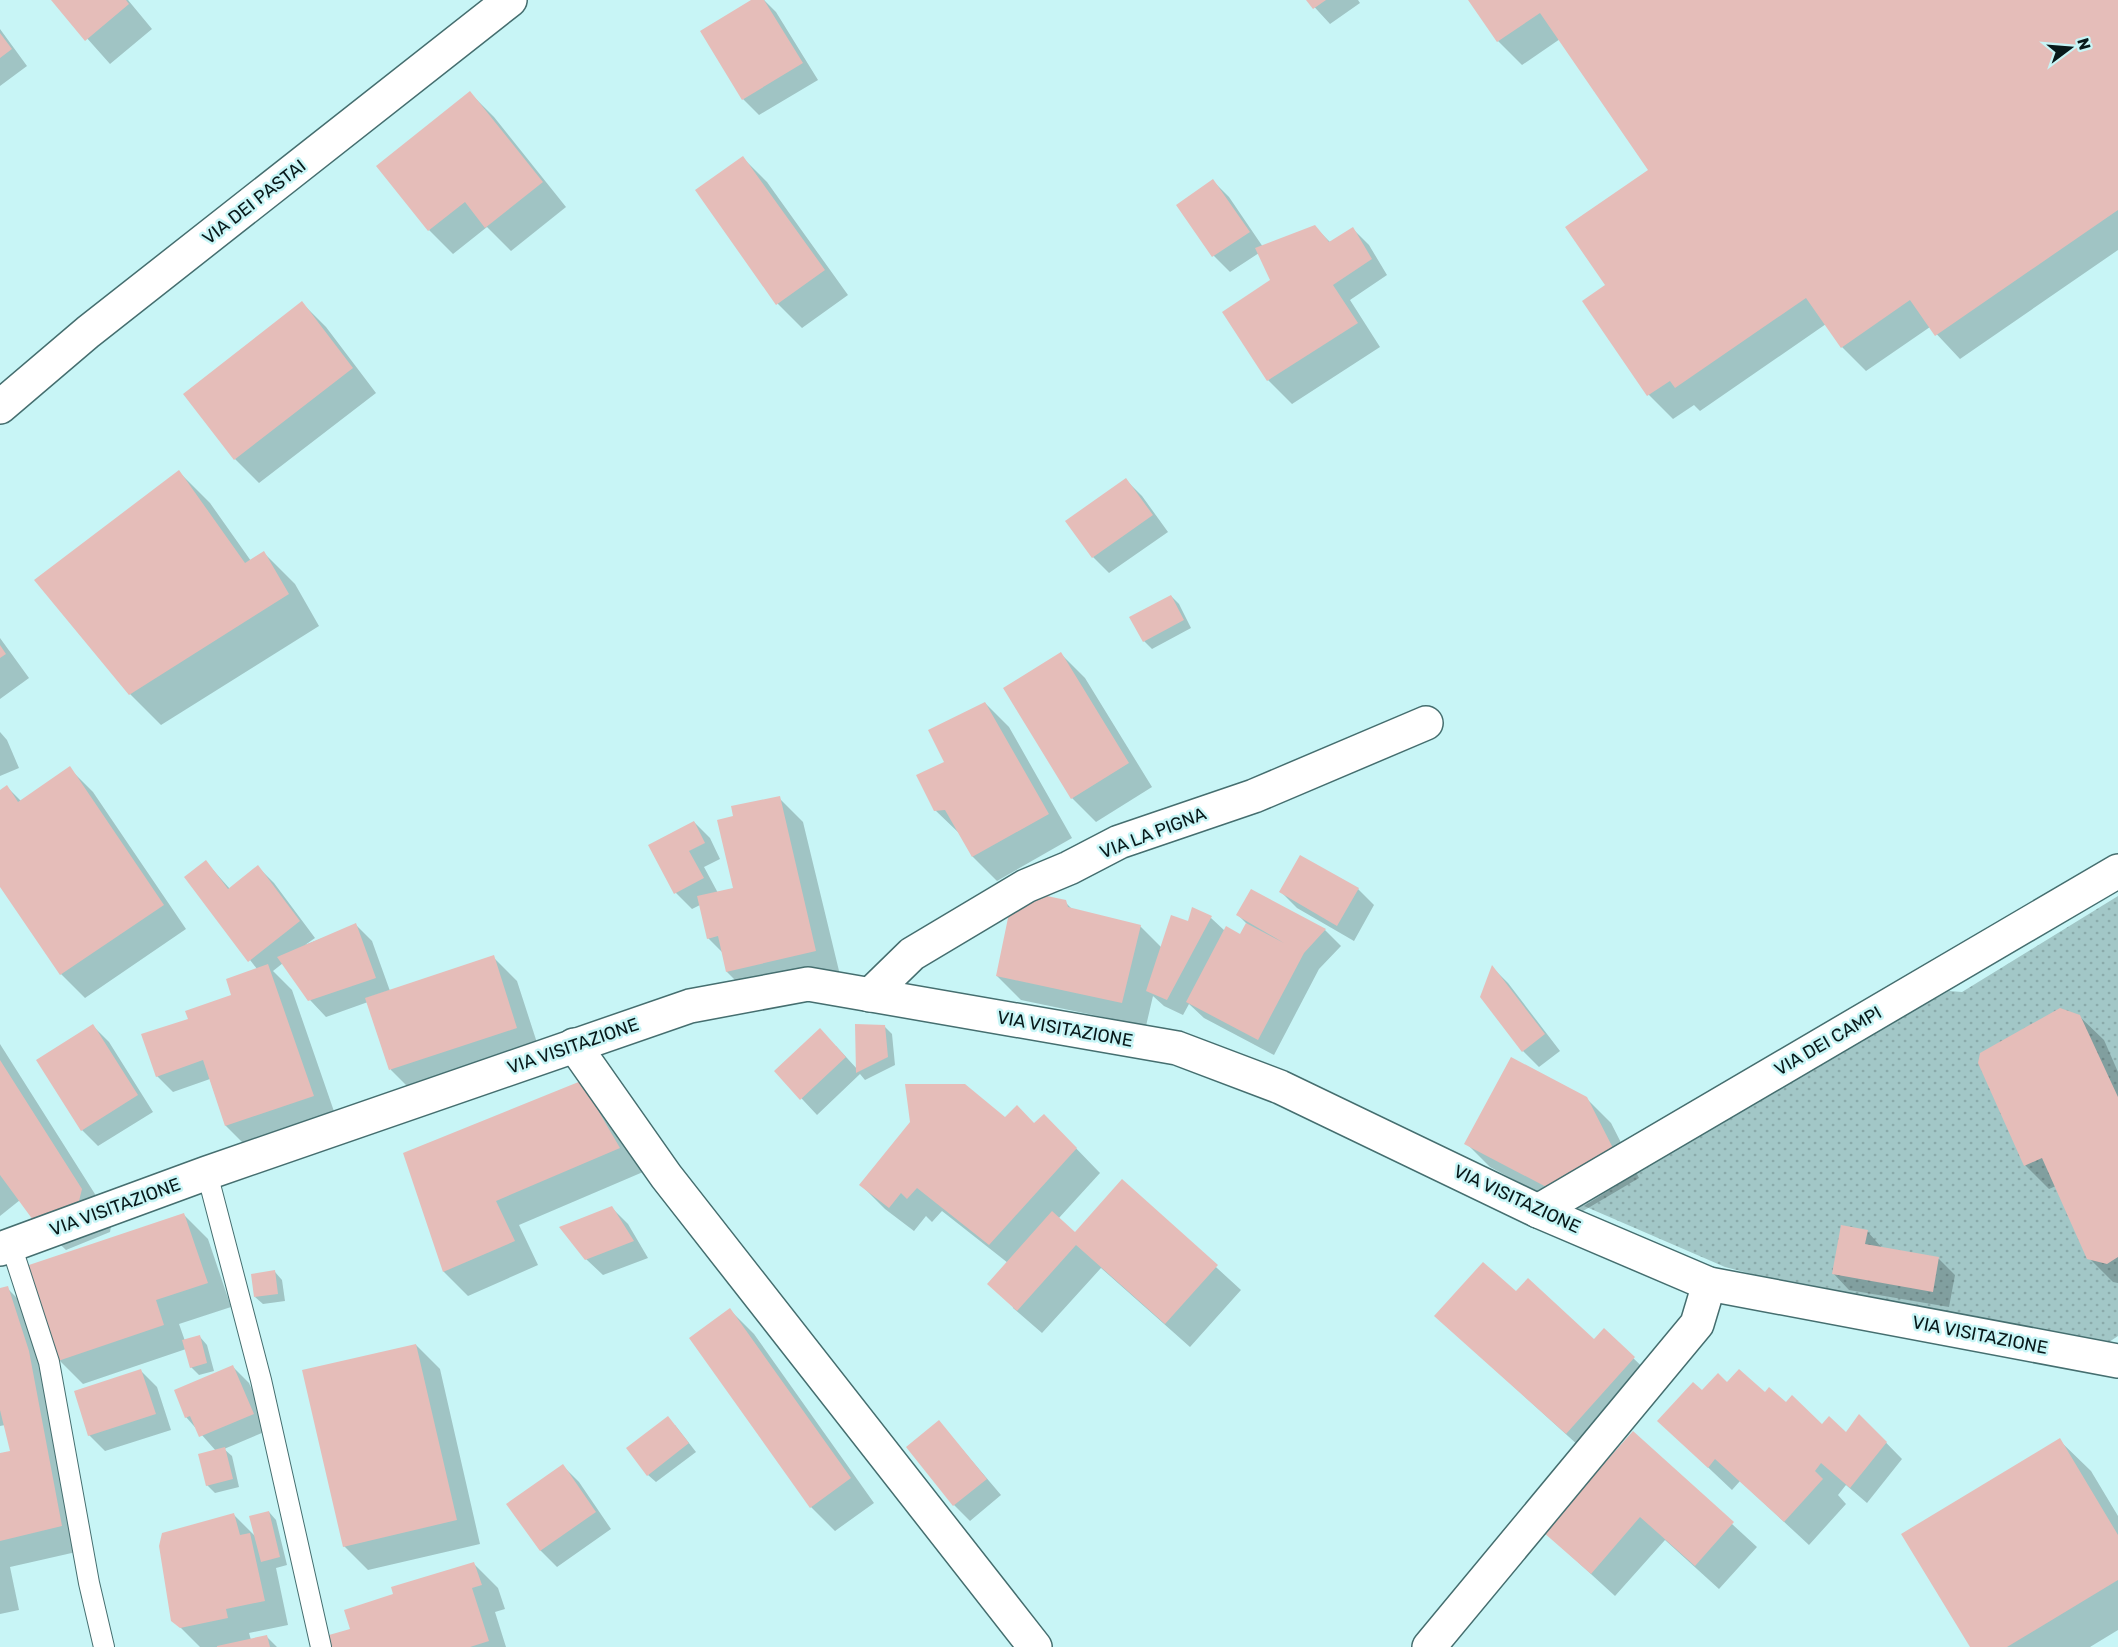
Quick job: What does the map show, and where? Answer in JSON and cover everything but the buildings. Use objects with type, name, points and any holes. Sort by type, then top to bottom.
[{"type":"street","name":"VIA DEI PASTAI","points":[[0,407],[88,332],[510,0]]},
{"type":"street","name":"VIA LA PIGNA","points":[[870,995],[912,954],[1026,886],[1069,868],[1119,842],[1254,796],[1426,723]]},
{"type":"street","name":"VIA DEI CAMPI","points":[[1538,1211],[2118,871]]},
{"type":"street","name":"VIA VISITAZIONE","points":[[5,1247],[207,1173],[690,1006],[808,984],[1177,1048],[1281,1088],[1538,1211],[1709,1284],[2118,1361]]},
{"type":"street","points":[[574,1045],[666,1176],[1035,1647]]},
{"type":"street","points":[[1429,1647],[1697,1324],[1709,1284]]},
{"type":"lane","points":[[207,1173],[261,1380],[321,1647]]},
{"type":"lane","points":[[5,1247],[49,1362],[89,1583],[104,1647]]},
{"type":"shaded area","points":[[2118,896],[2118,1336],[2109,1342],[1862,1303],[1725,1267],[1584,1206],[1735,1111],[1949,991],[1962,992]]}]
